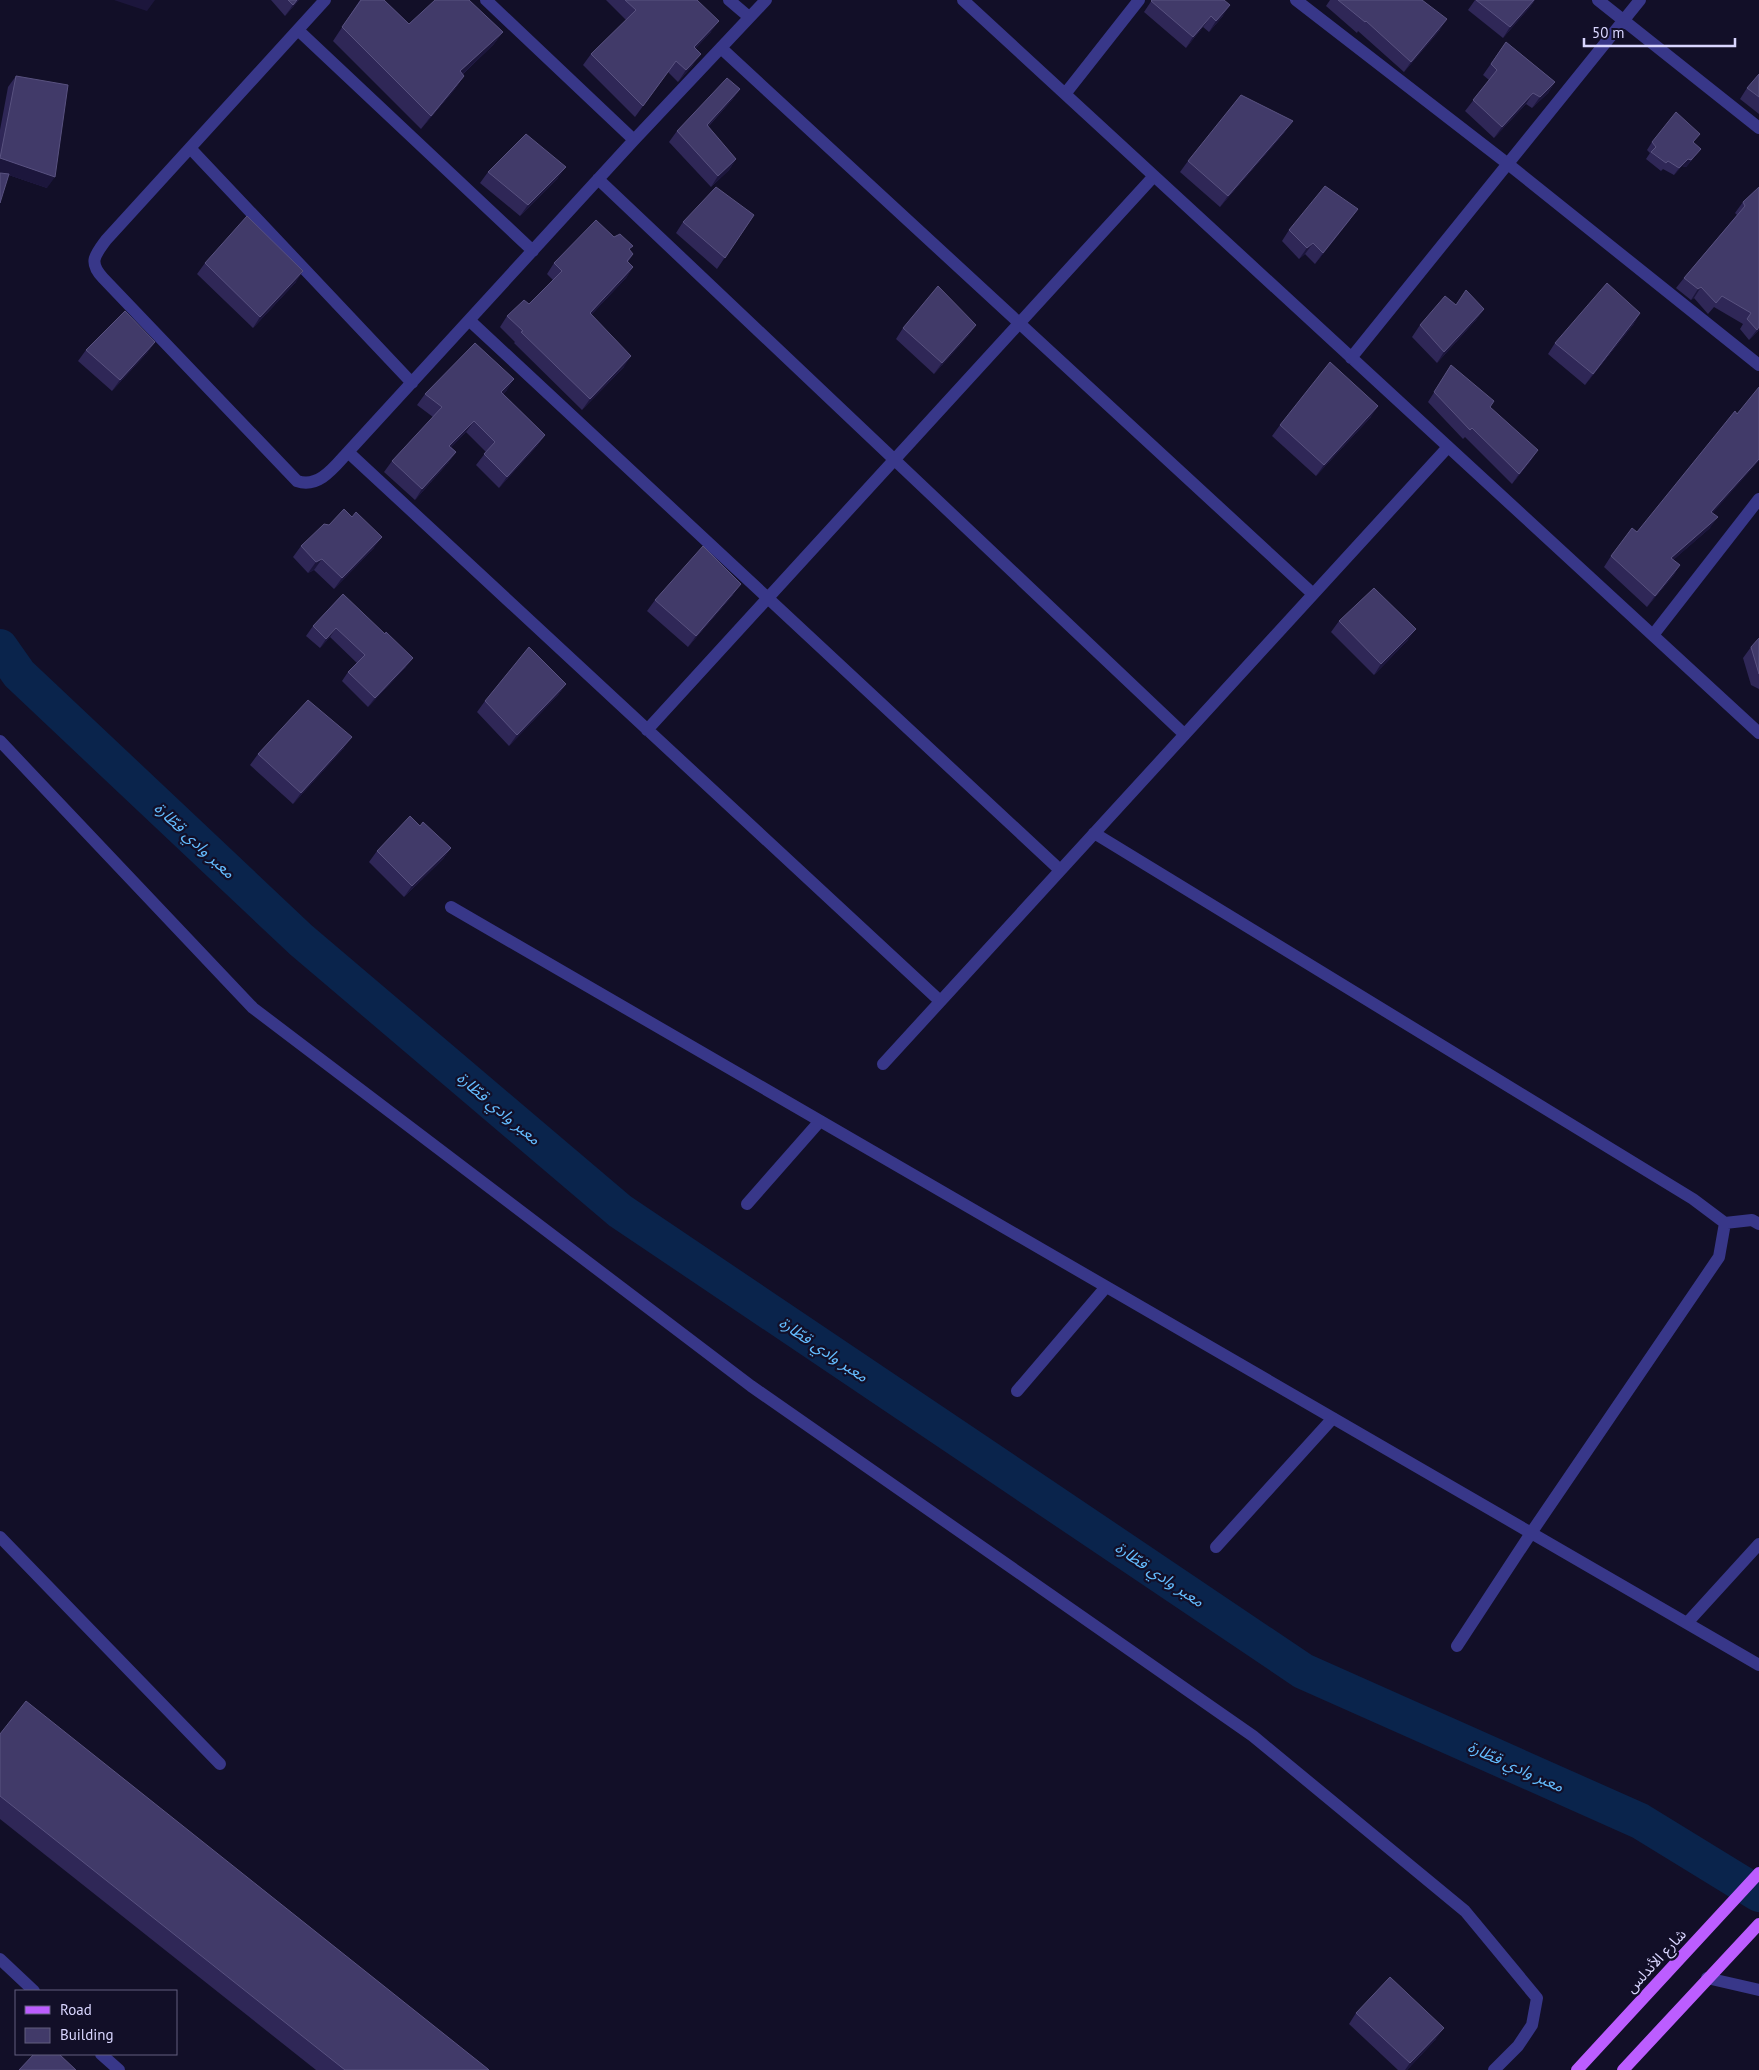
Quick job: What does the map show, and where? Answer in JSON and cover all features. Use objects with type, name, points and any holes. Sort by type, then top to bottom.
[{"type":"main road","name":"شارع الأندلس","points":[[1576,2070],[1759,1873]]},
{"type":"main road","points":[[1623,2070],[1759,1924]]},
{"type":"street","points":[[326,0],[106,240],[96,252],[93,262],[96,270],[297,480],[302,483],[323,478],[348,452],[634,140],[766,0]]},
{"type":"street","points":[[486,0],[634,140]]},
{"type":"street","points":[[729,0],[749,17]]},
{"type":"street","points":[[963,0],[1759,733]]},
{"type":"street","points":[[1065,94],[1139,0]]},
{"type":"street","points":[[1296,0],[1508,164],[1759,364]]},
{"type":"street","points":[[1598,0],[1759,128]]},
{"type":"street","points":[[1351,358],[1640,0]]},
{"type":"street","points":[[298,30],[533,251]]},
{"type":"street","points":[[721,48],[1313,594]]},
{"type":"street","points":[[190,148],[412,383]]},
{"type":"street","points":[[647,730],[1154,176]]},
{"type":"street","points":[[598,179],[1184,734]]},
{"type":"street","points":[[469,320],[1060,870]]},
{"type":"street","points":[[883,1064],[1448,447]]},
{"type":"street","points":[[348,452],[940,1001]]},
{"type":"street","points":[[1653,635],[1759,499]]},
{"type":"street","points":[[0,741],[253,1008],[751,1386],[1253,1736],[1465,1911],[1536,1998],[1532,2025],[1518,2046],[1494,2070]]},
{"type":"street","points":[[1094,833],[1693,1199],[1725,1223],[1752,1220],[1759,1224]]},
{"type":"street","points":[[451,907],[1759,1665]]},
{"type":"street","points":[[747,1204],[820,1121]]},
{"type":"street","points":[[1457,1646],[1531,1533],[1719,1257],[1725,1223]]},
{"type":"street","points":[[1017,1391],[1106,1286]]},
{"type":"street","points":[[1216,1547],[1333,1418]]},
{"type":"street","points":[[0,1537],[220,1764]]},
{"type":"street","points":[[1687,1623],[1759,1544]]},
{"type":"street","points":[[0,1959],[33,1990]]},
{"type":"street","points":[[1707,1978],[1759,1990]]},
{"type":"street","points":[[102,2055],[119,2070]]},
{"type":"building","points":[[288,0],[297,0],[293,5]]},
{"type":"building","points":[[361,0],[384,0],[409,24],[435,0],[469,0],[503,32],[460,71],[464,76],[431,116],[342,27]]},
{"type":"building","points":[[625,0],[697,0],[719,21],[694,47],[701,54],[686,70],[676,61],[643,106],[591,54],[636,10]]},
{"type":"building","points":[[1152,0],[1224,0],[1230,5],[1216,21],[1211,16],[1193,37]]},
{"type":"building","points":[[1338,0],[1422,0],[1447,19],[1411,62],[1366,21]]},
{"type":"building","points":[[1476,0],[1534,0],[1510,27]]},
{"type":"building","points":[[1506,42],[1555,82],[1540,97],[1533,93],[1502,127],[1473,100],[1497,70],[1491,64]]},
{"type":"building","points":[[1759,74],[1759,97],[1747,88]]},
{"type":"building","points":[[16,76],[68,85],[55,177],[0,158]]},
{"type":"building","points":[[727,78],[740,89],[707,125],[736,159],[718,176],[677,131]]},
{"type":"building","points":[[1241,95],[1293,121],[1228,196],[1188,161]]},
{"type":"building","points":[[1676,112],[1700,134],[1693,142],[1701,149],[1691,160],[1688,159],[1679,168],[1668,161],[1666,163],[1651,152],[1656,147],[1652,142]]},
{"type":"building","points":[[526,134],[566,167],[528,205],[488,172]]},
{"type":"building","points":[[0,173],[9,174],[0,203]]},
{"type":"building","points":[[1325,186],[1358,209],[1323,253],[1313,243],[1307,248],[1289,230]]},
{"type":"building","points":[[716,187],[754,215],[725,258],[683,222]]},
{"type":"building","points":[[1759,187],[1759,327],[1757,330],[1747,319],[1751,313],[1722,296],[1716,303],[1701,287],[1698,289],[1684,278],[1745,206],[1743,202]]},
{"type":"building","points":[[247,216],[303,271],[260,317],[205,263]]},
{"type":"building","points":[[596,220],[614,237],[620,234],[633,246],[629,249],[633,254],[627,261],[633,267],[590,313],[631,356],[590,399],[507,316],[524,300],[529,304],[562,271],[554,263]]},
{"type":"building","points":[[1607,283],[1640,313],[1593,374],[1555,343]]},
{"type":"building","points":[[938,286],[976,325],[942,363],[903,328]]},
{"type":"building","points":[[1466,290],[1484,309],[1444,352],[1420,325],[1445,296],[1456,305]]},
{"type":"building","points":[[125,311],[155,342],[120,380],[86,350]]},
{"type":"building","points":[[475,343],[514,379],[501,392],[545,435],[507,477],[484,454],[495,442],[474,421],[449,446],[456,452],[422,489],[392,461],[442,407],[425,394]]},
{"type":"building","points":[[1330,362],[1378,406],[1324,465],[1280,425]]},
{"type":"building","points":[[1451,365],[1494,401],[1490,407],[1538,450],[1519,474],[1472,428],[1470,430],[1434,392]]},
{"type":"building","points":[[1759,387],[1759,459],[1711,512],[1718,517],[1671,558],[1680,565],[1655,596],[1611,556],[1632,528],[1637,532],[1735,411],[1737,414]]},
{"type":"building","points":[[344,509],[352,517],[356,512],[382,537],[342,578],[322,559],[316,562],[301,546],[324,524],[329,525]]},
{"type":"building","points":[[703,546],[741,584],[696,636],[655,600]]},
{"type":"building","points":[[1374,588],[1416,629],[1381,664],[1339,621]]},
{"type":"building","points":[[343,594],[413,658],[375,698],[348,672],[365,655],[336,628],[326,639],[313,626]]},
{"type":"building","points":[[1759,638],[1759,674],[1751,647]]},
{"type":"building","points":[[529,647],[566,684],[517,735],[485,701]]},
{"type":"building","points":[[308,700],[352,737],[301,793],[258,754]]},
{"type":"building","points":[[410,816],[420,826],[423,822],[451,848],[412,886],[377,851]]},
{"type":"building","points":[[26,1701],[489,2070],[345,2070],[0,1796],[0,1734]]},
{"type":"building","points":[[1390,1977],[1444,2028],[1410,2063],[1356,2013]]},
{"type":"building","points":[[33,2055],[60,2055],[76,2070],[19,2070]]},
{"type":"waterway","name":"معبر وادي قطّارة","points":[[0,647],[19,674],[301,940],[620,1211],[1303,1671],[1640,1821],[1759,1894]]}]
